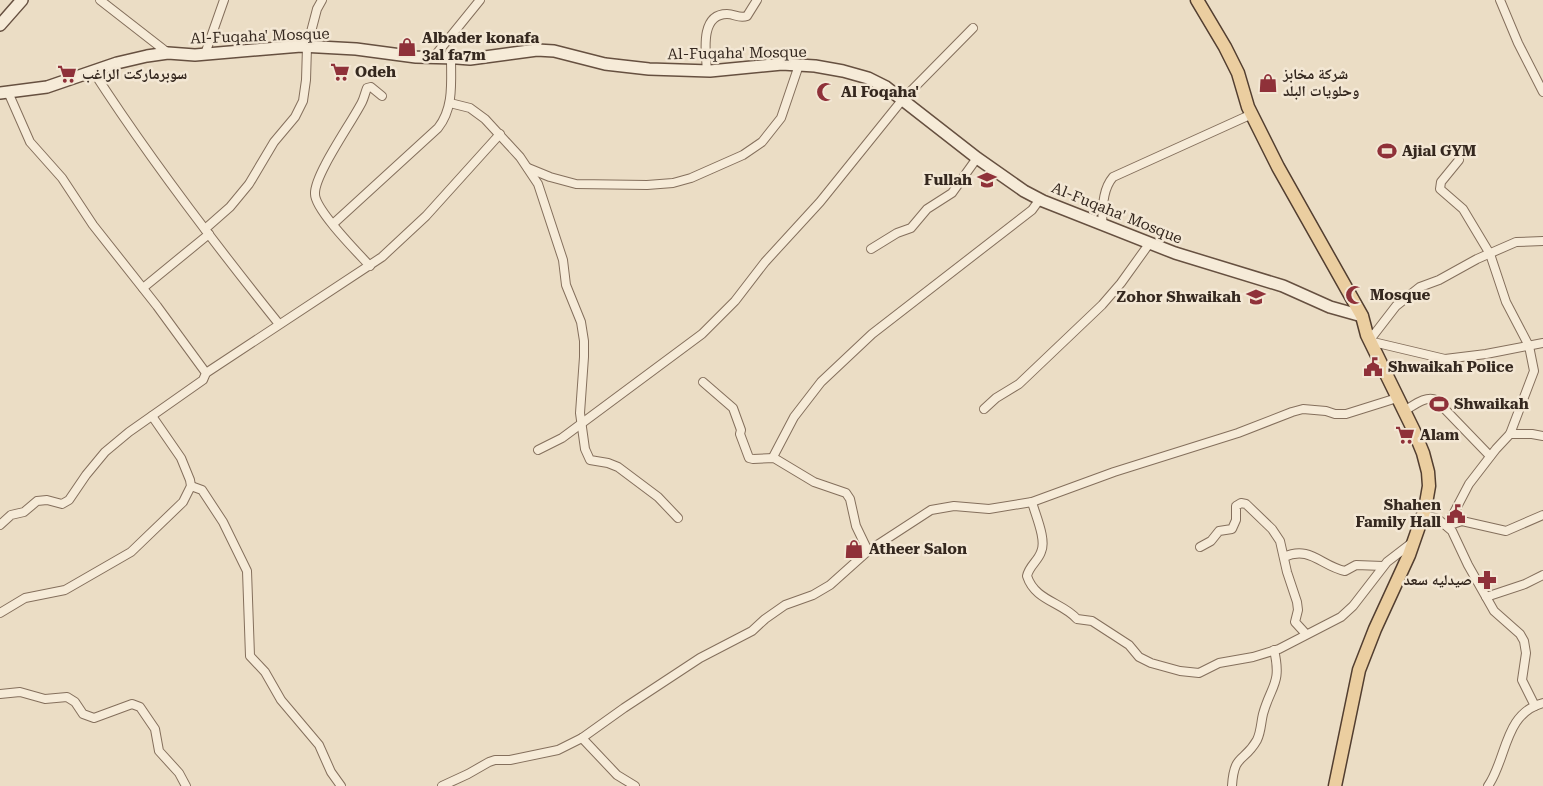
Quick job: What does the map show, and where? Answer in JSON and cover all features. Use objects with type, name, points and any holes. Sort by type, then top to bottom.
[{"type":"main road","points":[[1197,0],[1238,73],[1252,114],[1287,184],[1362,316],[1369,341],[1423,453],[1428,472],[1428,492],[1414,542],[1359,670],[1335,786]]},
{"type":"street","points":[[0,26],[22,0]]},
{"type":"street","points":[[100,0],[168,53]]},
{"type":"street","points":[[205,54],[224,0]]},
{"type":"street","points":[[143,288],[207,231],[230,207],[249,184],[274,142],[295,117],[303,101],[307,46],[317,9],[322,0]]},
{"type":"street","points":[[433,58],[480,0]]},
{"type":"street","points":[[707,71],[705,44],[712,21],[721,15],[733,15],[740,18],[746,16],[757,0]]},
{"type":"street","points":[[1500,0],[1518,43],[1543,92]]},
{"type":"street","points":[[538,450],[562,438],[702,334],[735,301],[765,262],[820,202],[903,99],[973,28]]},
{"type":"street","name":"Al-Fuqaha' Mosque","points":[[4,93],[47,87],[116,63],[168,53],[205,54],[307,46],[356,49],[416,57],[470,59],[537,50],[554,51],[605,64],[648,69],[707,71],[782,64],[843,71],[868,78],[903,99],[977,158],[1024,191],[1040,199],[1149,244],[1282,286],[1330,307],[1362,316]]},
{"type":"street","points":[[333,224],[438,128],[446,116],[450,103],[451,58]]},
{"type":"street","points":[[527,168],[576,184],[647,185],[673,183],[691,178],[743,156],[762,142],[781,118],[799,65]]},
{"type":"street","points":[[93,71],[207,231],[279,324]]},
{"type":"street","points":[[370,266],[341,236],[315,196],[318,180],[362,102],[367,88],[371,87],[382,96]]},
{"type":"street","points":[[4,93],[30,142],[62,178],[94,225],[206,373]]},
{"type":"street","points":[[450,103],[470,109],[485,119],[500,134],[538,184],[548,208],[563,260],[566,285],[581,322],[584,341],[580,401],[581,423],[585,450],[590,460],[618,467],[658,497],[678,518]]},
{"type":"street","points":[[1102,224],[1107,185],[1113,177],[1252,114]]},
{"type":"street","points":[[0,525],[11,515],[24,512],[37,501],[47,500],[62,504],[69,500],[86,474],[105,452],[203,380],[206,373],[370,266],[402,241],[500,134]]},
{"type":"street","points":[[871,249],[897,233],[911,228],[927,209],[952,193],[977,158]]},
{"type":"street","points":[[1447,526],[1462,496],[1490,456],[1510,434],[1534,371],[1529,346],[1506,302],[1490,254],[1464,209],[1440,188],[1441,182],[1459,160]]},
{"type":"street","points":[[773,457],[794,417],[821,382],[872,334],[1032,210],[1040,199]]},
{"type":"street","points":[[1543,241],[1516,242],[1476,258],[1438,280],[1420,287],[1396,306],[1369,341],[1445,359],[1543,343]]},
{"type":"street","points":[[984,409],[996,398],[1019,384],[1102,305],[1121,283],[1149,244]]},
{"type":"street","points":[[703,382],[734,410],[749,458],[773,457],[814,482],[846,493],[850,499],[856,526],[868,551]]},
{"type":"street","points":[[442,786],[489,762],[510,760],[558,750],[582,738],[693,663],[752,631],[764,619],[785,605],[813,595],[830,585],[868,551],[931,510],[954,506],[989,509],[1032,502],[1114,472],[1238,433],[1298,410],[1346,414],[1397,398]]},
{"type":"street","points":[[1404,411],[1427,398],[1436,400],[1490,456]]},
{"type":"street","points":[[152,416],[181,458],[192,486],[202,490],[223,522],[247,571],[250,656],[265,672],[280,698],[320,745],[331,772],[341,786]]},
{"type":"street","points":[[1510,434],[1543,436]]},
{"type":"street","points":[[0,613],[25,598],[65,590],[131,552],[183,502],[192,486]]},
{"type":"street","points":[[1032,502],[1043,545],[1040,554],[1028,572],[1028,579],[1038,593],[1081,620],[1092,621],[1129,645],[1139,657],[1150,663],[1169,669],[1199,673],[1219,664],[1253,657],[1274,650],[1341,617],[1348,611],[1383,566],[1394,555],[1414,542]]},
{"type":"street","points":[[1200,547],[1211,541],[1219,531],[1228,531],[1233,528],[1236,520],[1235,508],[1238,504],[1243,503],[1272,529],[1280,541],[1289,580],[1297,602],[1295,623],[1306,634]]},
{"type":"street","points":[[1423,514],[1438,519],[1455,536],[1468,565],[1494,611],[1517,631],[1522,638],[1526,653],[1522,680],[1534,706]]},
{"type":"street","points":[[1447,526],[1462,521],[1506,531],[1543,515]]},
{"type":"street","points":[[1284,557],[1294,553],[1310,554],[1328,565],[1345,571],[1356,566],[1383,566]]},
{"type":"street","points":[[1486,597],[1525,584],[1543,575]]},
{"type":"street","points":[[1232,786],[1235,765],[1256,741],[1264,710],[1276,683],[1278,670],[1274,650]]},
{"type":"street","points":[[0,694],[20,692],[45,699],[67,697],[75,702],[83,714],[94,718],[132,704],[140,707],[155,729],[159,751],[179,773],[186,786]]},
{"type":"street","points":[[1488,786],[1497,770],[1511,728],[1534,706],[1543,703]]},
{"type":"street","points":[[582,738],[618,774],[635,786]]},
{"type":"place","name":"Albader konafa 3al fa7m","points":[[407,47]]},
{"type":"place","name":"Odeh","points":[[340,72]]},
{"type":"place","name":"سوبرماركت الراغب","points":[[67,74]]},
{"type":"place","name":"شركة مخابز وحلويات البلد","points":[[1268,83]]},
{"type":"place","name":"Al Foqaha'","points":[[826,92]]},
{"type":"place","name":"Ajial GYM","points":[[1387,151]]},
{"type":"place","name":"Fullah","points":[[987,180]]},
{"type":"place","name":"Mosque","points":[[1355,295]]},
{"type":"place","name":"Zohor Shwaikah","points":[[1256,297]]},
{"type":"place","name":"Shwaikah Police","points":[[1373,367]]},
{"type":"place","name":"Shwaikah","points":[[1439,404]]},
{"type":"place","name":"Alam","points":[[1405,435]]},
{"type":"place","name":"Shahen Family Hall","points":[[1456,514]]},
{"type":"place","name":"Atheer Salon","points":[[854,549]]},
{"type":"place","name":"صيدليه سعد","points":[[1487,580]]}]
